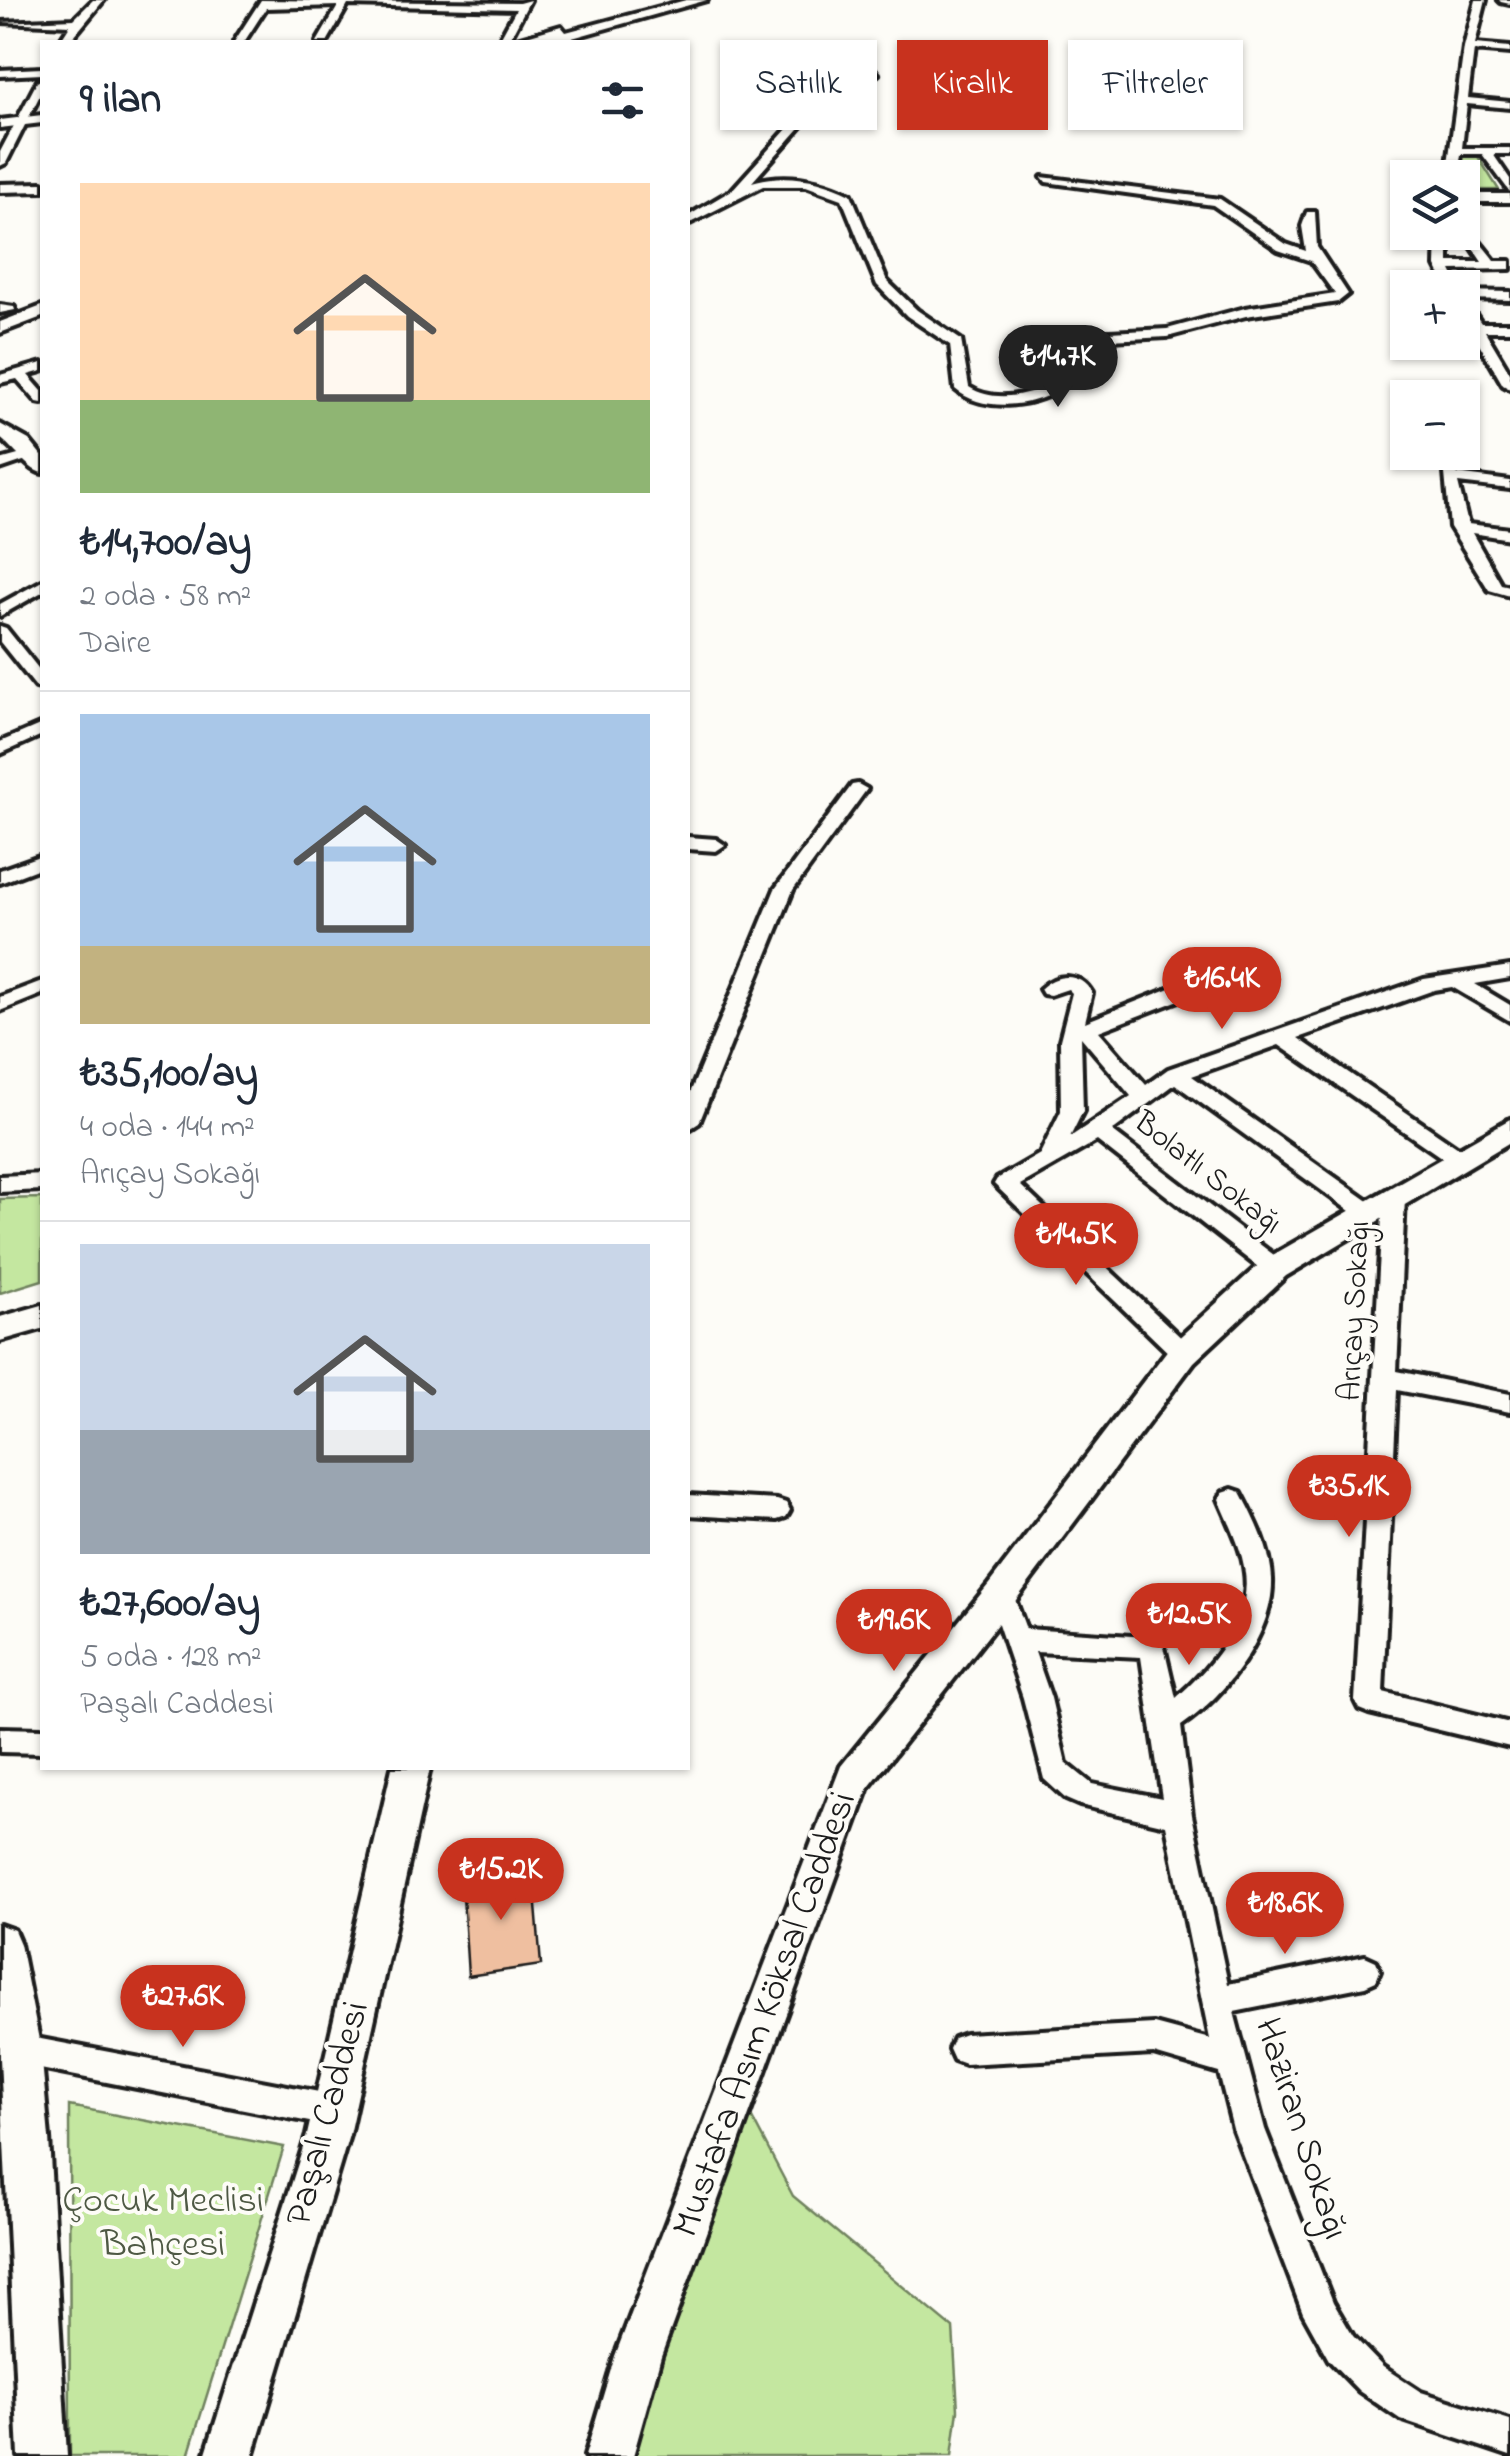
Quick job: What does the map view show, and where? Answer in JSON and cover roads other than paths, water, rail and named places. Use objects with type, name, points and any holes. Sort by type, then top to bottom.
[{"type":"street","points":[[65,40],[99,0]]},
{"type":"street","points":[[520,40],[670,0]]},
{"type":"street","points":[[551,40],[701,0]]},
{"type":"street","points":[[1455,160],[1468,47],[1481,0]]},
{"type":"street","points":[[240,40],[264,2],[523,3],[504,40]]},
{"type":"street","points":[[323,40],[344,2]]},
{"type":"street","points":[[6,22],[78,22]]},
{"type":"street","points":[[1468,47],[1510,50]]},
{"type":"street","points":[[0,73],[40,72]]},
{"type":"street","points":[[0,163],[40,86]]},
{"type":"street","points":[[1464,101],[1510,105]]},
{"type":"street","points":[[0,132],[40,120]]},
{"type":"street","points":[[0,124],[40,127]]},
{"type":"street","points":[[736,192],[791,130]]},
{"type":"street","points":[[1456,151],[1510,151]]},
{"type":"street","points":[[1484,151],[1510,188]]},
{"type":"street","points":[[757,167],[782,181]]},
{"type":"street","points":[[1046,179],[1216,202],[1282,247],[1315,258]]},
{"type":"street","points":[[690,220],[758,183],[782,181],[819,186],[846,197],[881,282],[912,312],[956,343],[962,389],[982,399],[1014,398],[1052,389],[1064,378],[1062,353],[1066,345],[1080,338],[1168,332],[1245,312],[1338,298],[1342,294],[1315,258],[1307,225],[1312,216]]},
{"type":"street","points":[[0,188],[40,188]]},
{"type":"street","points":[[1480,198],[1510,198]]},
{"type":"street","points":[[1480,249],[1491,265]]},
{"type":"street","points":[[1440,250],[1444,270]]},
{"type":"street","points":[[1442,266],[1510,265]]},
{"type":"street","points":[[1480,297],[1510,296]]},
{"type":"street","points":[[0,328],[7,313],[40,300]]},
{"type":"street","points":[[7,313],[40,311]]},
{"type":"street","points":[[0,338],[7,313]]},
{"type":"street","points":[[1480,326],[1510,327]]},
{"type":"street","points":[[1480,330],[1503,360],[1510,384]]},
{"type":"street","points":[[0,379],[40,369]]},
{"type":"street","points":[[20,374],[40,398]]},
{"type":"street","points":[[0,406],[35,451]]},
{"type":"street","points":[[0,430],[35,451]]},
{"type":"street","points":[[0,464],[35,451]]},
{"type":"street","points":[[1450,470],[1458,527],[1496,587],[1510,591]]},
{"type":"street","points":[[1450,477],[1510,485]]},
{"type":"street","points":[[1458,527],[1510,534]]},
{"type":"street","points":[[0,610],[40,587]]},
{"type":"street","points":[[0,631],[40,681]]},
{"type":"street","points":[[0,749],[40,730]]},
{"type":"street","points":[[690,1118],[784,889],[812,848],[842,817],[858,790]]},
{"type":"street","points":[[690,843],[716,845]]},
{"type":"street","points":[[0,877],[40,862]]},
{"type":"street","points":[[1184,1353],[1005,1184],[1098,1132],[1175,1074],[1430,984],[1510,972]]},
{"type":"street","points":[[1455,980],[1510,1014]]},
{"type":"street","points":[[1048,1160],[1072,1111],[1070,1040],[1082,993],[1072,983],[1057,983],[1050,988]]},
{"type":"street","points":[[0,1004],[40,988]]},
{"type":"street","points":[[1144,1097],[1091,1037],[1088,1028],[1094,1022],[1180,992]]},
{"type":"street","points":[[1284,1038],[1459,1159]]},
{"type":"street","points":[[1175,1074],[1382,1206]]},
{"type":"street","name":"Mustafa Asım Köksal Caddesi","points":[[609,2456],[638,2356],[854,1778],[1184,1353],[1275,1268],[1510,1129]]},
{"type":"street","name":"Bolatlı Sokağı","points":[[1098,1132],[1275,1268]]},
{"type":"street","points":[[0,1184],[40,1182]]},
{"type":"street","name":"Arıçay Sokağı","points":[[1382,1206],[1385,1378],[1368,1701],[1510,1735]]},
{"type":"street","points":[[0,1329],[40,1318]]},
{"type":"street","points":[[1385,1378],[1510,1403]]},
{"type":"street","points":[[1166,1721],[1211,1686],[1256,1606],[1260,1579],[1232,1499]]},
{"type":"street","points":[[690,1505],[777,1510]]},
{"type":"street","points":[[1000,1594],[1037,1698],[1048,1756],[1063,1781],[1090,1796],[1178,1815]]},
{"type":"street","name":"Haziran Sokağı","points":[[1018,1640],[1153,1646],[1178,1815],[1216,2001],[1249,2129],[1320,2313],[1342,2348],[1371,2379],[1412,2407],[1510,2438]]},
{"type":"street","points":[[0,1740],[40,1742]]},
{"type":"street","name":"Paşalı Caddesi","points":[[229,2456],[335,2111],[411,1770]]},
{"type":"street","points":[[0,1944],[43,2456]]},
{"type":"street","points":[[1216,2001],[1365,1971]]},
{"type":"street","points":[[966,2049],[1154,2039],[1233,2061]]},
{"type":"street","points":[[10,2046],[335,2111]]},
{"type":"waterway","points":[[638,13],[685,0]]},
{"type":"park label","name":"Çocuk Meclisi Bahçesi","points":[[163,2224]]}]
